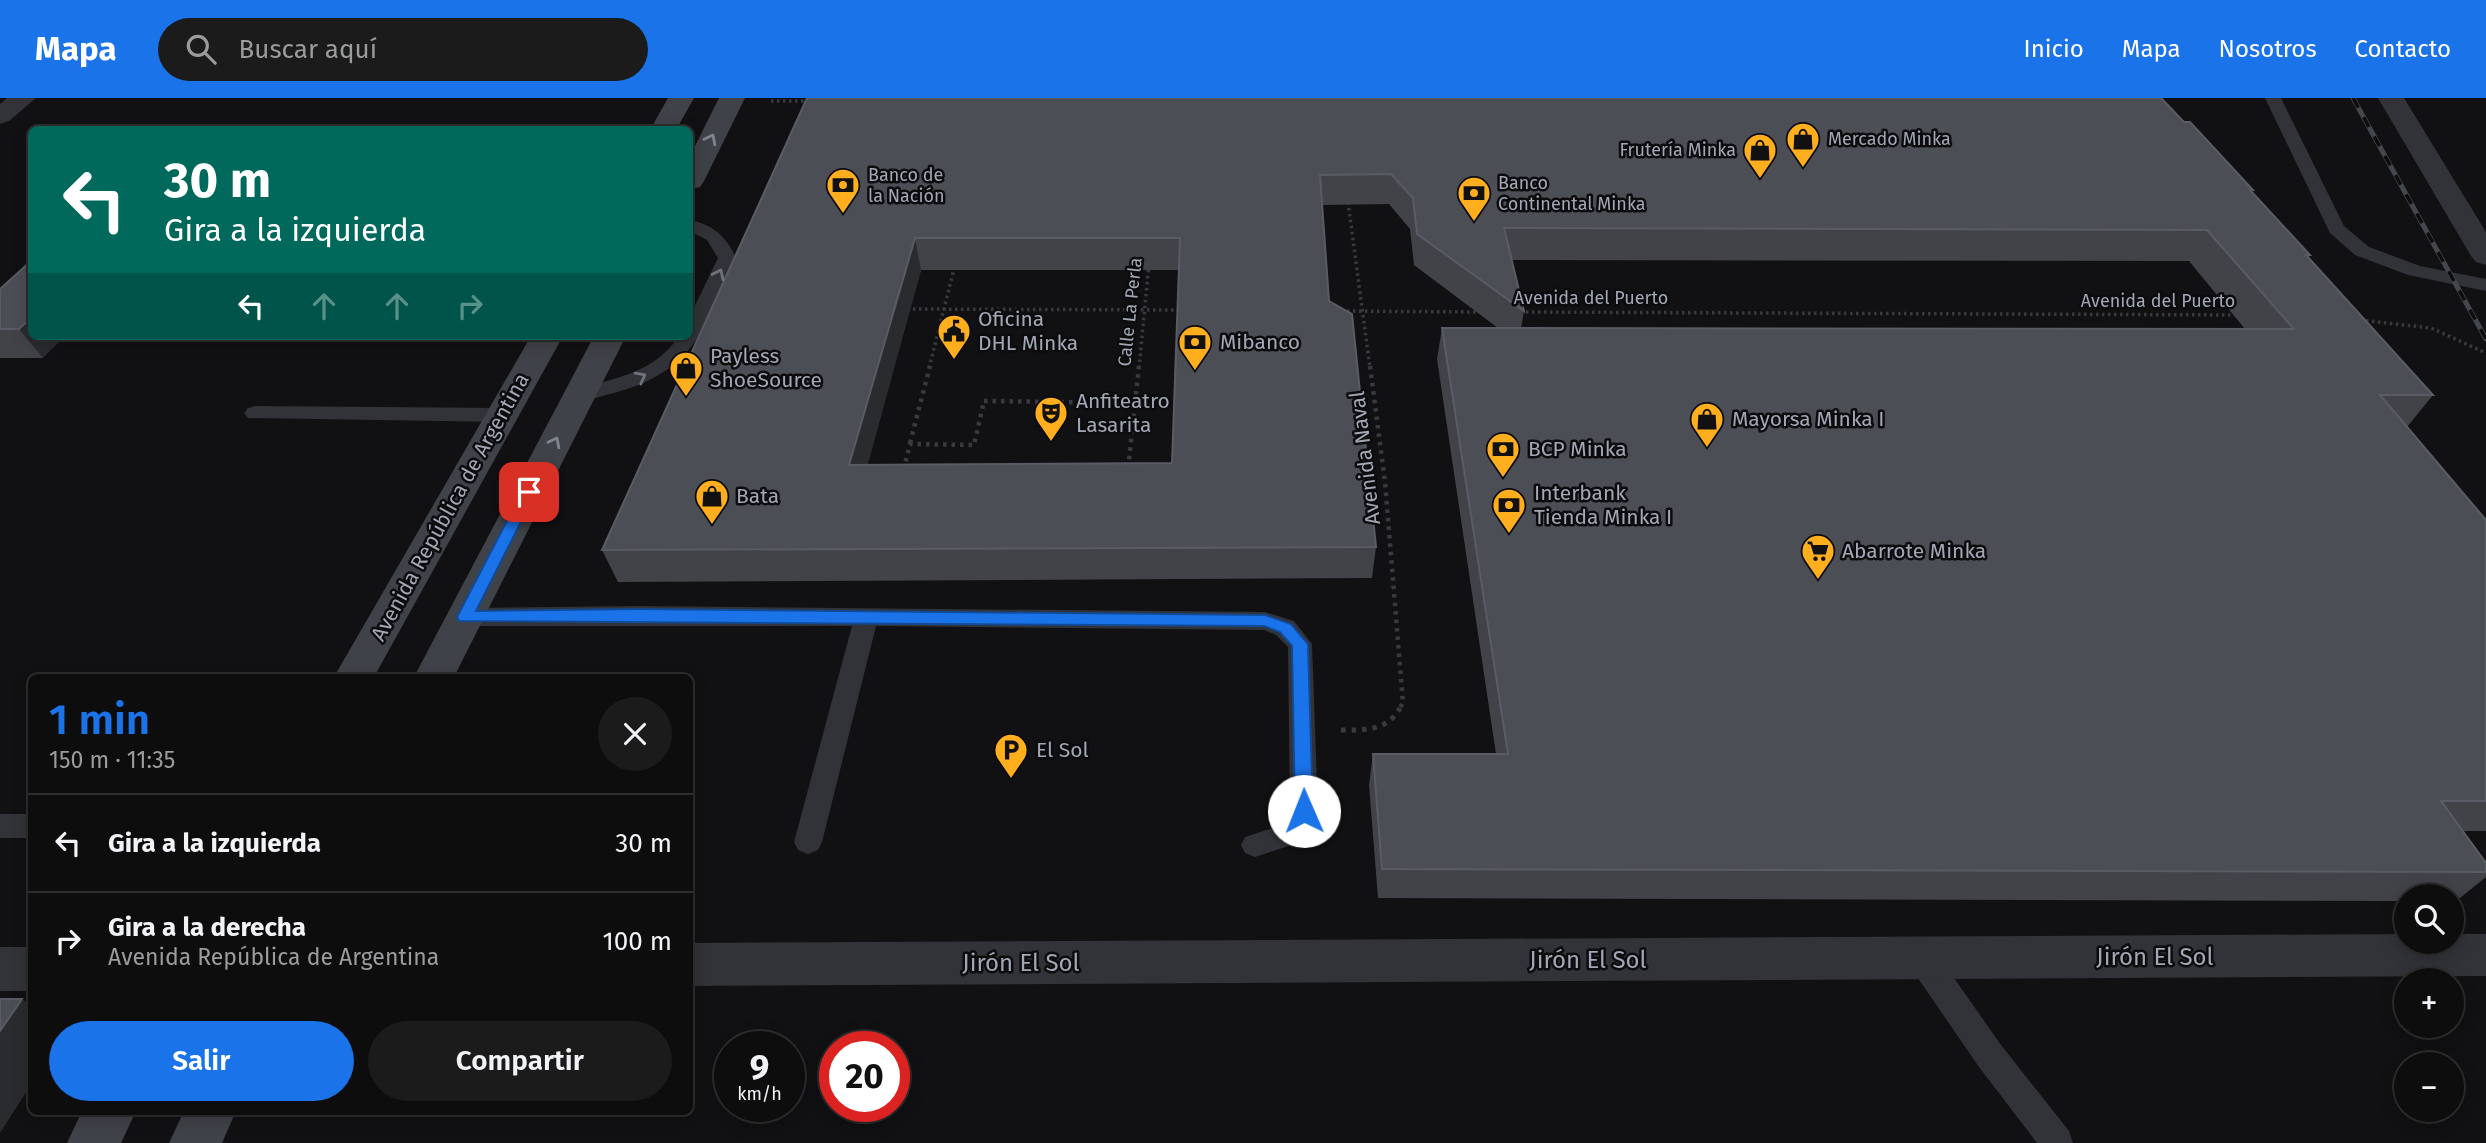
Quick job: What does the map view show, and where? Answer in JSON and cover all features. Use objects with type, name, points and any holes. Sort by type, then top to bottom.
[{"type":"main road","points":[[665,126],[681,98]]},
{"type":"main road","points":[[693,175],[732,99]]},
{"type":"main road","name":"Avenida República de Argentina","points":[[356,674],[545,340]]},
{"type":"main road","points":[[436,674],[608,340]]},
{"type":"main road","points":[[93,1143],[109,1115]]},
{"type":"main road","points":[[195,1143],[209,1115]]},
{"type":"street","points":[[0,116],[23,98]]},
{"type":"street","points":[[2391,98],[2486,256]]},
{"type":"street","name":"Jirón El Sol","points":[[693,965],[2486,955]]},
{"type":"street","points":[[0,969],[28,969]]},
{"type":"lane","points":[[2273,98],[2336,229],[2362,251],[2415,271],[2486,285]]},
{"type":"lane","points":[[693,226],[703,228],[720,241],[727,258],[693,328]]},
{"type":"lane","points":[[579,395],[629,383],[661,366],[684,346],[687,340]]},
{"type":"lane","points":[[255,413],[502,415]]},
{"type":"lane","points":[[465,617],[639,615],[1265,621],[1286,628],[1300,644],[1304,811],[1288,835],[1255,845]]},
{"type":"lane","points":[[807,842],[866,619]]},
{"type":"lane","points":[[0,826],[28,826]]},
{"type":"lane","points":[[1922,958],[1990,1056],[2057,1143]]},
{"type":"path","points":[[732,99],[808,101]]},
{"type":"path","name":"Avenida Naval","points":[[1302,730],[1375,730],[1395,720],[1403,703],[1385,482],[1348,200]]},
{"type":"path","name":"Calle La Perla","points":[[910,444],[902,476],[1127,479],[1150,255]]},
{"type":"path","points":[[957,257],[910,444],[974,445],[984,401],[1135,403]]},
{"type":"path","points":[[905,309],[1185,310]]},
{"type":"path","name":"Avenida del Puerto","points":[[1335,311],[1488,312]]},
{"type":"path","name":"Avenida del Puerto","points":[[1516,312],[2241,315]]},
{"type":"path","points":[[2351,319],[2431,328],[2486,353]]},
{"type":"building","points":[[807,98],[2161,98],[2184,122],[2190,122],[2253,190],[2250,190],[2310,255],[2306,255],[2433,395],[2380,395],[2486,520],[2486,801],[2441,801],[2486,863],[2486,872],[1382,869],[1373,754],[1508,754],[1442,328],[2294,329],[2207,230],[1504,228],[1524,311],[1417,234],[1413,198],[1391,174],[1320,175],[1329,301],[1352,314],[1376,547],[602,550]],"holes":[[[915,238],[1180,238],[1172,463],[849,465]]]},
{"type":"building","points":[[28,264],[28,321],[19,329],[0,329],[0,289]]},
{"type":"building","points":[[0,999],[22,999],[0,1031]]},
{"type":"railway","points":[[2353,98],[2486,339]]},
{"type":"place","name":"Mercado Minka","points":[[1803,169]]},
{"type":"place","name":"Frutería Minka","points":[[1760,180]]},
{"type":"place","name":"Banco de la Nación","points":[[843,215]]},
{"type":"place","name":"Banco Continental Minka","points":[[1474,223]]},
{"type":"place","name":"Oficina DHL Minka","points":[[954,361]]},
{"type":"place","name":"Mibanco","points":[[1195,372]]},
{"type":"place","name":"Payless ShoeSource","points":[[686,398]]},
{"type":"place","name":"Anfiteatro Lasarita","points":[[1051,443]]},
{"type":"place","name":"Mayorsa Minka I","points":[[1707,449]]},
{"type":"place","name":"BCP Minka","points":[[1503,479]]},
{"type":"place","name":"Bata","points":[[712,526]]},
{"type":"place","name":"Interbank Tienda Minka I","points":[[1509,535]]},
{"type":"place","name":"Abarrote Minka","points":[[1818,581]]},
{"type":"place","name":"El Sol","points":[[1011,780]]},
{"type":"route","points":[[529,492],[465,617],[639,615],[1265,621],[1286,628],[1300,644],[1304,811]]}]
